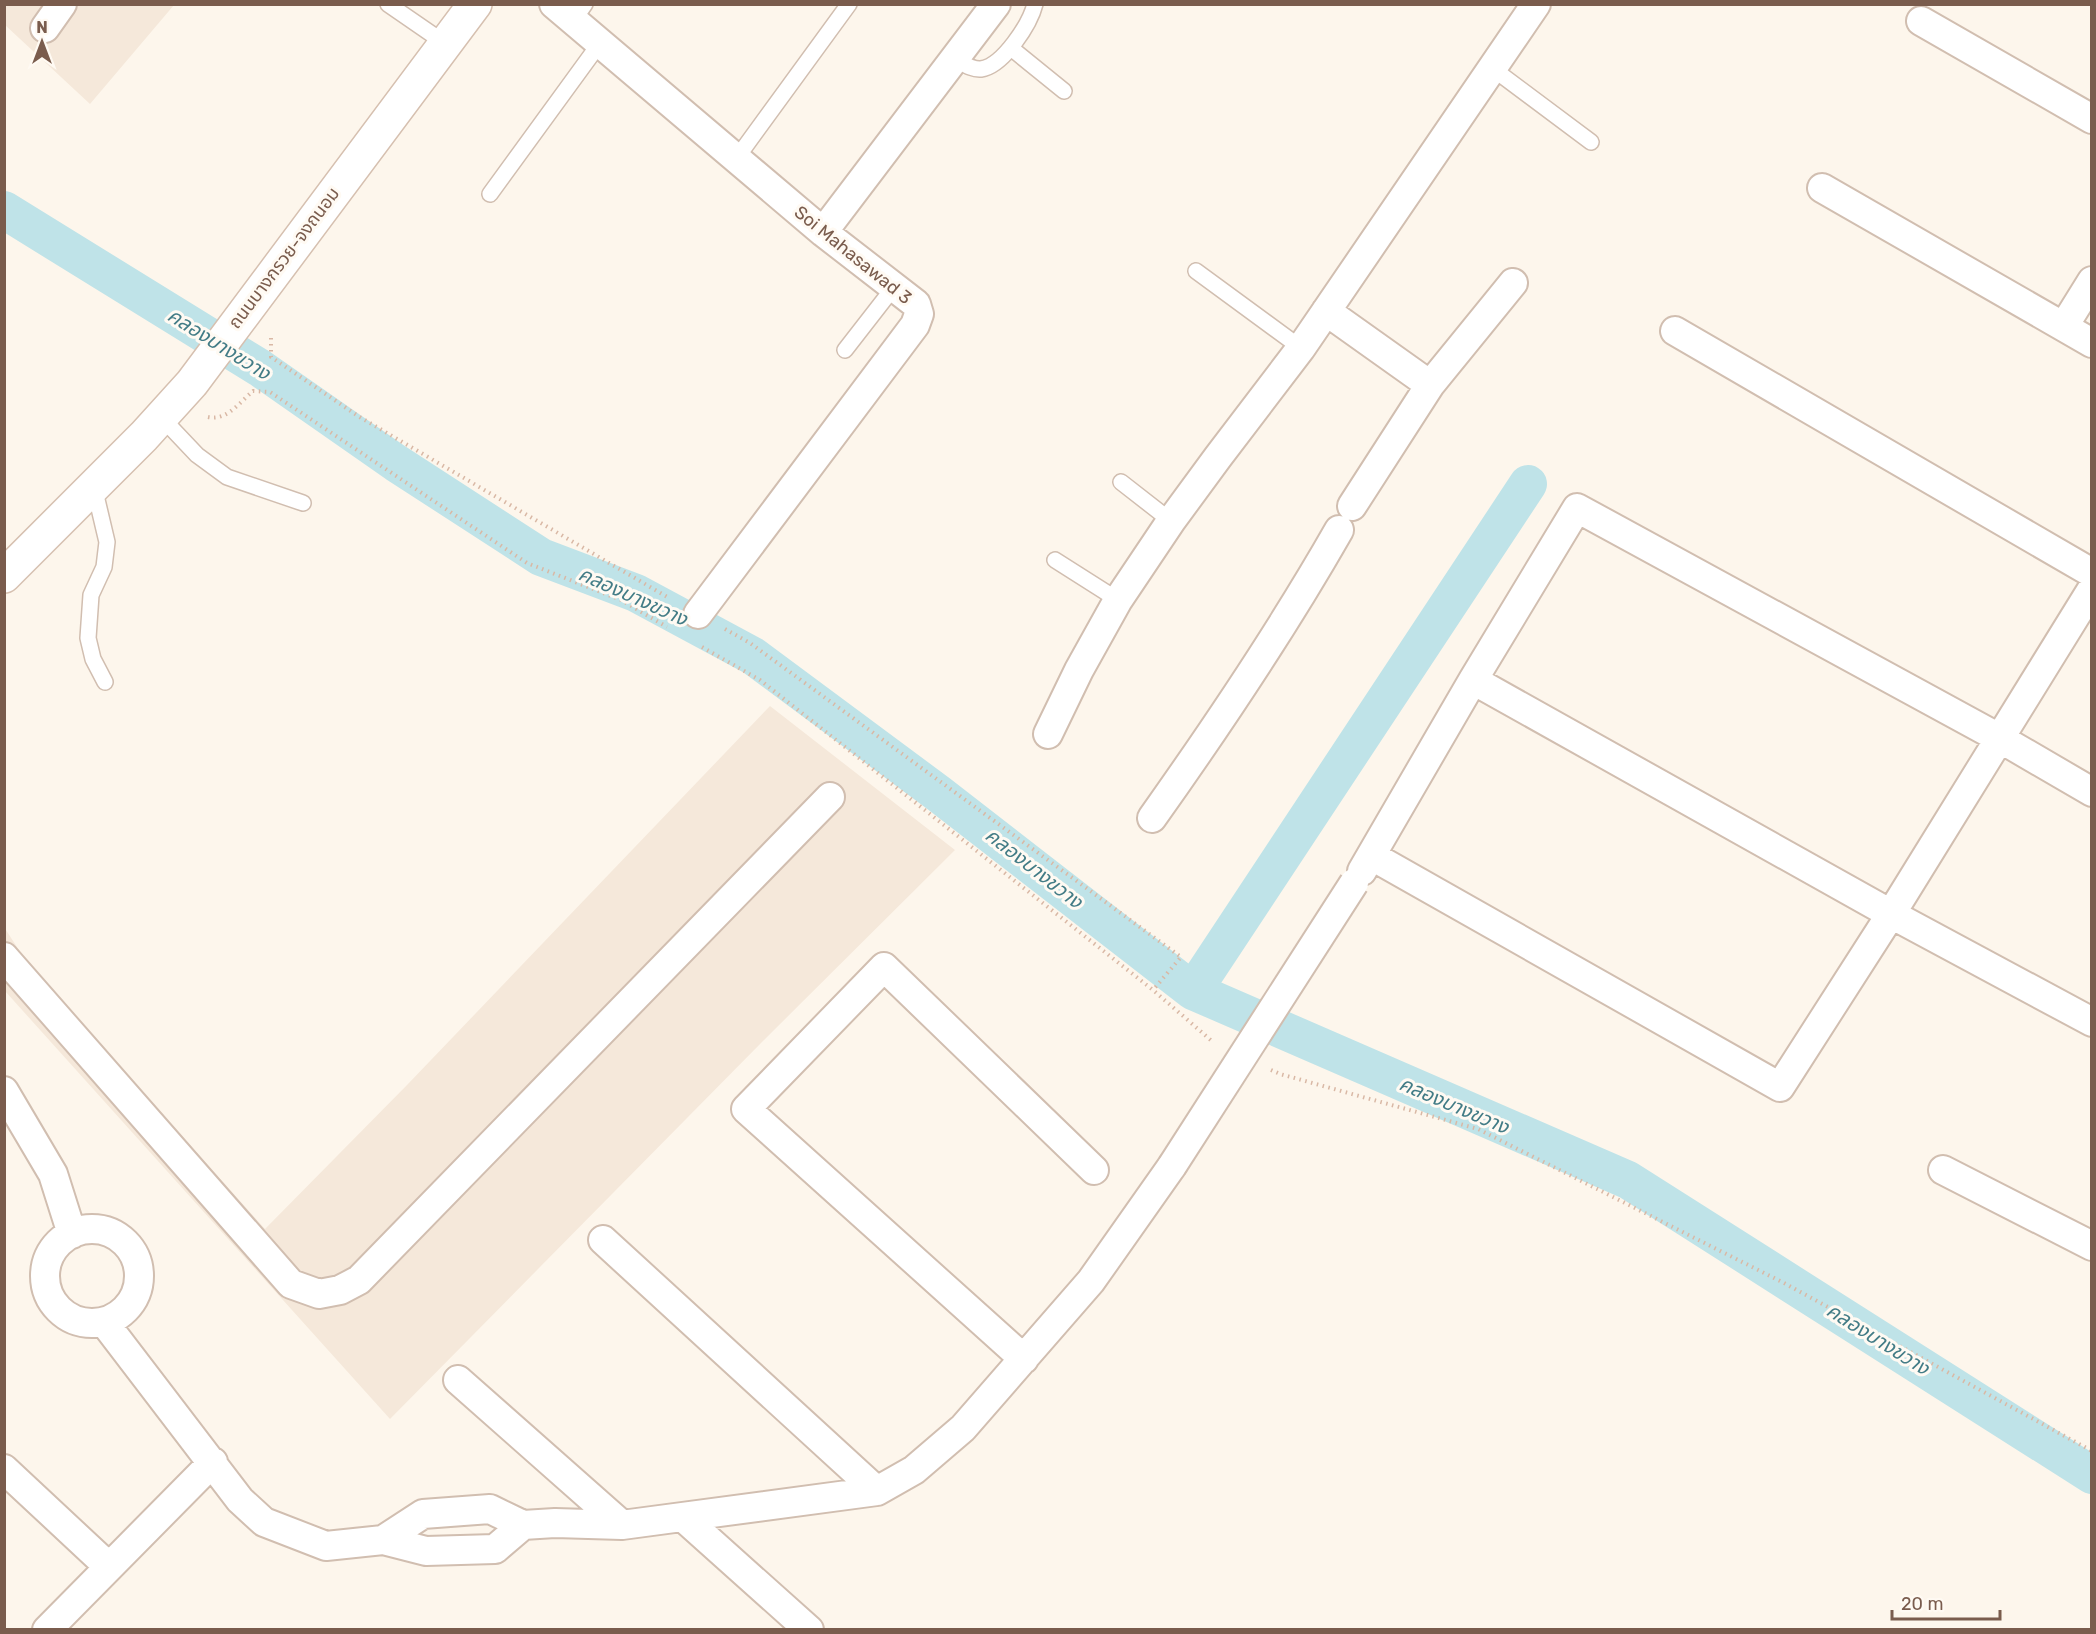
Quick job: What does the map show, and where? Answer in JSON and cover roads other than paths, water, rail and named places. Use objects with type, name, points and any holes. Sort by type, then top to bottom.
[{"type":"street","points":[[45,28],[62,4]]},
{"type":"street","name":"ถนนบางกรวย-จงถนอม","points":[[4,576],[94,487],[170,407],[475,4]]},
{"type":"street","points":[[823,232],[996,4]]},
{"type":"street","points":[[1048,734],[1079,670],[1118,600],[1171,521],[1301,348],[1536,4]]},
{"type":"street","name":"Soi Mahasawad 3","points":[[571,10],[600,43],[823,232],[916,304],[919,314],[915,325],[698,614]]},
{"type":"street","points":[[1921,21],[2091,119]]},
{"type":"street","points":[[1822,188],[2091,343]]},
{"type":"street","points":[[2064,326],[2091,281]]},
{"type":"street","points":[[1152,818],[1227,713],[1306,589],[1346,518],[1430,385],[1514,283]]},
{"type":"street","points":[[1326,311],[1430,385]]},
{"type":"street","points":[[1675,331],[2091,573]]},
{"type":"street","points":[[383,1540],[423,1514],[490,1509],[523,1525],[555,1523],[622,1525],[877,1491],[914,1470],[963,1428],[1091,1281],[1172,1166],[1372,856],[1473,680],[1577,508],[2001,739],[2091,792]]},
{"type":"street","points":[[1372,856],[1780,1087],[2001,739],[2091,589]]},
{"type":"street","points":[[1473,680],[1891,914],[2091,1022]]},
{"type":"street","points":[[4,957],[291,1284],[320,1294],[340,1290],[359,1280],[830,797]]},
{"type":"street","points":[[1024,1359],[746,1110],[884,967],[1094,1170]]},
{"type":"street","points":[[4,1091],[53,1174],[72,1234]]},
{"type":"street","points":[[1943,1170],[2091,1246]]},
{"type":"street","points":[[87,1230],[103,1231],[118,1237],[137,1261],[139,1277],[136,1293],[129,1306],[118,1316],[104,1322],[88,1323],[74,1320],[61,1312],[51,1300],[46,1286],[45,1270],[50,1255],[59,1243],[72,1234],[87,1230]]},
{"type":"street","points":[[603,1240],[877,1491]]},
{"type":"street","points":[[104,1322],[240,1500],[264,1522],[326,1546],[383,1540],[426,1551],[495,1549],[523,1525]]},
{"type":"street","points":[[458,1380],[622,1525]]},
{"type":"street","points":[[47,1629],[213,1462]]},
{"type":"street","points":[[4,1469],[109,1567]]},
{"type":"street","points":[[684,1518],[809,1629]]},
{"type":"lane","points":[[388,4],[446,44]]},
{"type":"lane","points":[[736,159],[849,4]]},
{"type":"lane","points":[[955,59],[974,69],[991,67],[1011,48],[1035,4]]},
{"type":"lane","points":[[489,194],[600,43]]},
{"type":"lane","points":[[1011,48],[1064,91]]},
{"type":"lane","points":[[1492,68],[1592,142]]},
{"type":"lane","points":[[1196,271],[1301,348]]},
{"type":"lane","points":[[845,350],[894,287]]},
{"type":"lane","points":[[170,407],[197,455],[227,477],[303,503]]},
{"type":"lane","points":[[1121,482],[1171,521]]},
{"type":"lane","points":[[94,487],[106,542],[104,567],[91,595],[88,638],[93,659],[105,682]]},
{"type":"lane","points":[[1055,560],[1118,600]]},
{"type":"waterway","name":"คลองบางขวาง","points":[[4,210],[260,368],[396,463],[541,557],[636,593],[753,656],[939,794],[1193,991],[1628,1180],[2092,1475]]},
{"type":"waterway","points":[[1193,991],[1528,484]]}]
